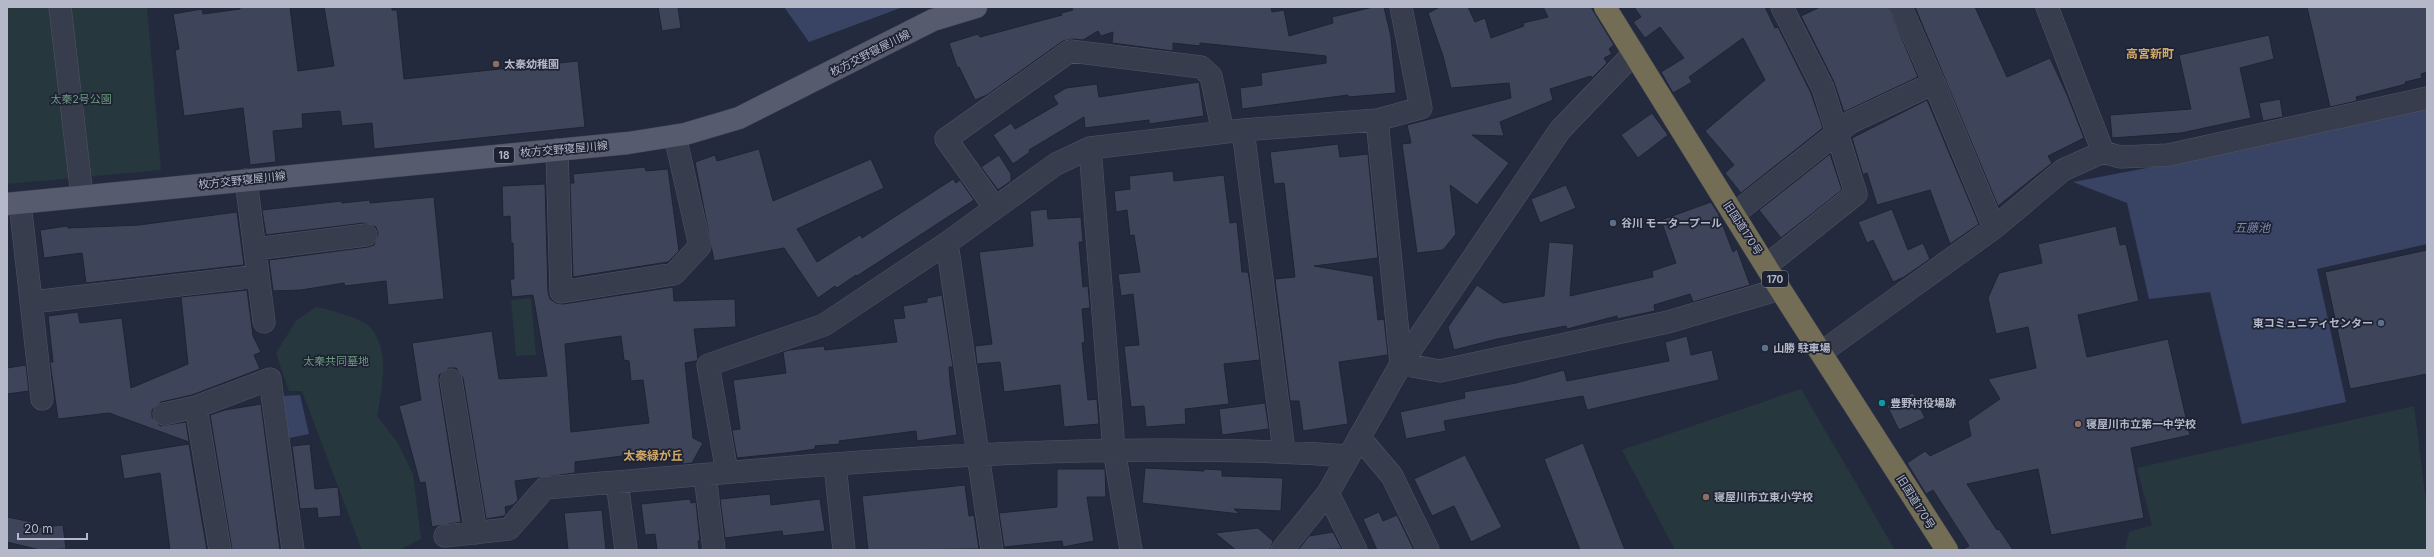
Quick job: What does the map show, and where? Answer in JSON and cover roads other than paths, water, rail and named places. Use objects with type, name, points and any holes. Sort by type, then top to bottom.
[{"type":"highway","name":"旧国道170号","points":[[1609,9],[1634,53],[1767,265],[1780,289],[1822,352],[1946,550]]},
{"type":"main road","name":"枚方交野寝屋川線","points":[[13,204],[628,143],[675,136],[739,118],[933,20],[976,7]]},
{"type":"street","points":[[60,7],[82,196]]},
{"type":"street","points":[[727,472],[708,365],[824,325],[947,243],[1056,164],[1090,148],[1233,131],[1377,120],[1421,108],[1401,7]]},
{"type":"street","points":[[1767,265],[1856,194],[1823,88],[1782,7]]},
{"type":"street","points":[[1901,7],[1994,228]]},
{"type":"street","points":[[2047,7],[2103,152]]},
{"type":"street","points":[[995,208],[946,139],[1070,51],[1201,66],[1211,76],[1233,131],[1284,452]]},
{"type":"street","points":[[1282,550],[1328,493],[1401,364],[1560,130],[1634,53]]},
{"type":"street","points":[[1734,214],[1852,122],[1934,83]]},
{"type":"street","points":[[1822,352],[1994,228],[2063,170],[2103,152],[2120,157],[2168,155],[2427,98]]},
{"type":"street","points":[[1377,120],[1401,364]]},
{"type":"street","points":[[557,150],[561,292],[674,274],[700,246],[675,136]]},
{"type":"street","points":[[1090,148],[1114,450],[1131,550]]},
{"type":"street","points":[[246,180],[264,322]]},
{"type":"street","points":[[13,204],[32,302],[42,399]]},
{"type":"street","points":[[255,249],[366,235]]},
{"type":"street","points":[[947,243],[980,456],[992,550]]},
{"type":"street","points":[[32,302],[258,276]]},
{"type":"street","points":[[1401,364],[1440,371],[1668,322],[1780,289]]},
{"type":"street","points":[[164,414],[196,407],[270,379],[293,550]]},
{"type":"street","points":[[451,380],[476,533]]},
{"type":"street","points":[[196,407],[220,550]]},
{"type":"street","points":[[452,540],[476,533],[509,529],[545,488],[727,472],[980,456],[1114,450],[1284,452],[1354,447],[1392,476],[1428,550]]},
{"type":"street","points":[[835,465],[844,550]]},
{"type":"street","points":[[705,475],[714,550]]},
{"type":"street","points":[[617,482],[626,550]]},
{"type":"street","points":[[1328,493],[1356,550]]},
{"type":"water","points":[[784,7],[903,7],[809,42]]},
{"type":"water","name":"五藤池","points":[[2427,106],[2427,244],[2317,269],[2346,402],[2242,424],[2210,292],[2149,299],[2127,203],[2073,182],[2246,149]]},
{"type":"water","points":[[300,395],[309,434],[289,438],[282,396]]},
{"type":"place","name":"太秦幼稚園","points":[[496,64]]},
{"type":"place","name":"谷川 モータープール","points":[[1613,223]]},
{"type":"place","name":"東コミュニティセンター","points":[[2381,323]]},
{"type":"place","name":"山勝 駐車場","points":[[1765,348]]},
{"type":"place","name":"豊野村役場跡","points":[[1882,403]]},
{"type":"place","name":"寝屋川市立第一中学校","points":[[2078,424]]},
{"type":"place","name":"寝屋川市立東小学校","points":[[1706,497]]},
{"type":"district","name":"高宮新町","points":[[2150,53]]},
{"type":"district","name":"太秦緑が丘","points":[[653,455]]},
{"type":"park label","name":"太秦2号公園","points":[[81,99]]},
{"type":"park label","name":"太秦共同墓地","points":[[336,361]]}]
